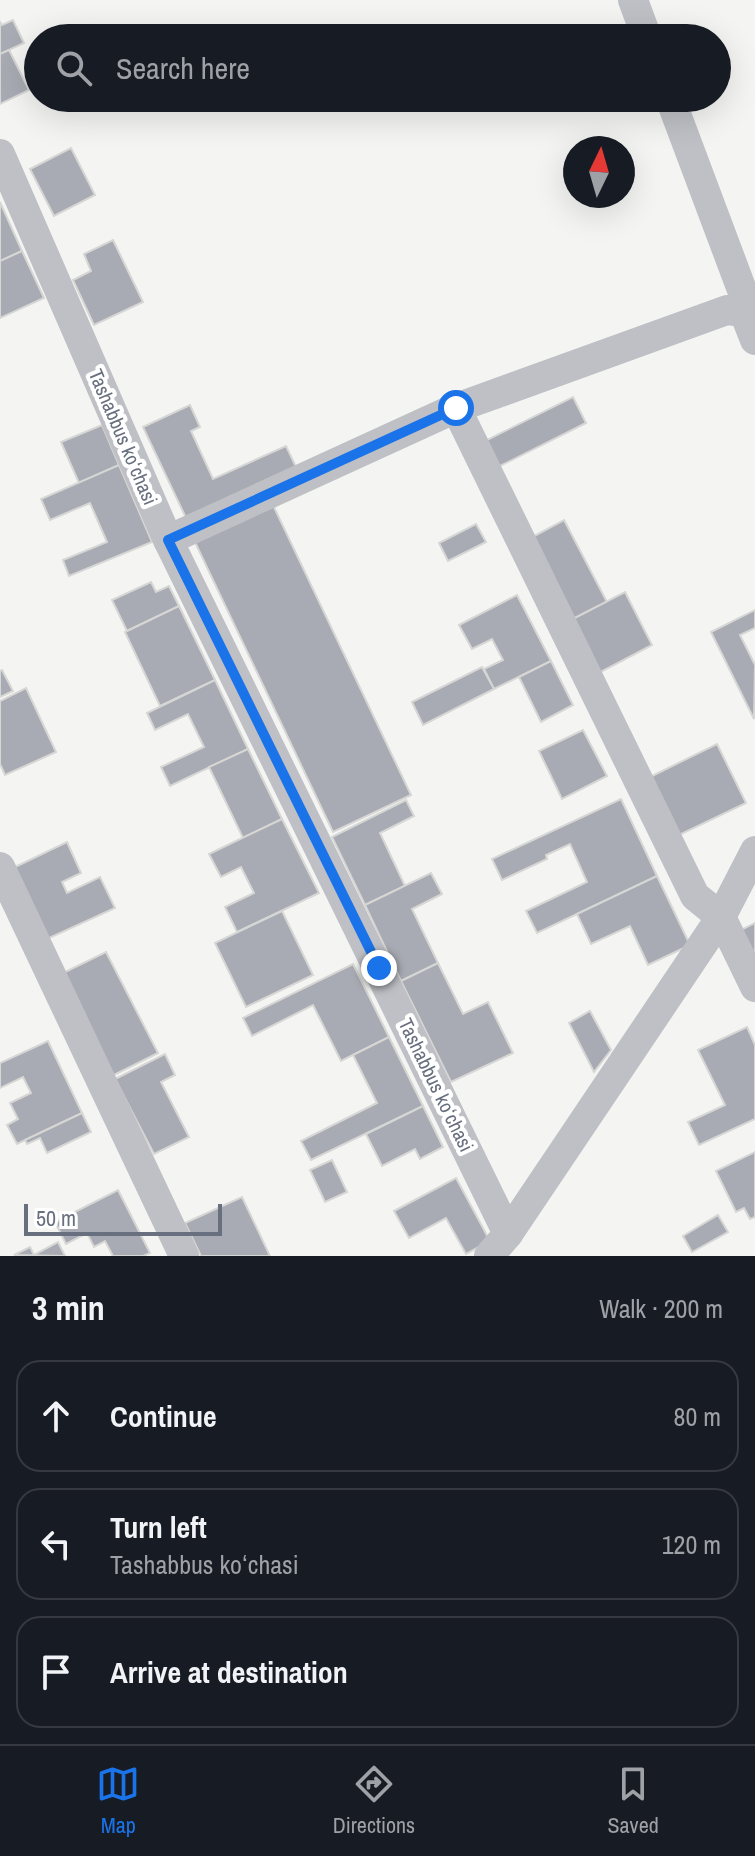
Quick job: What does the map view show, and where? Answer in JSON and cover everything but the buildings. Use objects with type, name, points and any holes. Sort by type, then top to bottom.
[{"type":"street","points":[[633,0],[642,24]]},
{"type":"street","points":[[675,112],[745,298],[750,326]]},
{"type":"street","name":"Tashabbus koʻchasi","points":[[0,154],[168,540],[498,1245]]},
{"type":"street","points":[[168,540],[456,408],[727,310],[750,326]]},
{"type":"street","points":[[456,408],[695,896],[721,917],[755,987]]},
{"type":"street","points":[[498,1245],[721,917],[755,851]]},
{"type":"street","points":[[0,867],[184,1256]]},
{"type":"route","points":[[379,968],[168,540],[456,408]]}]
